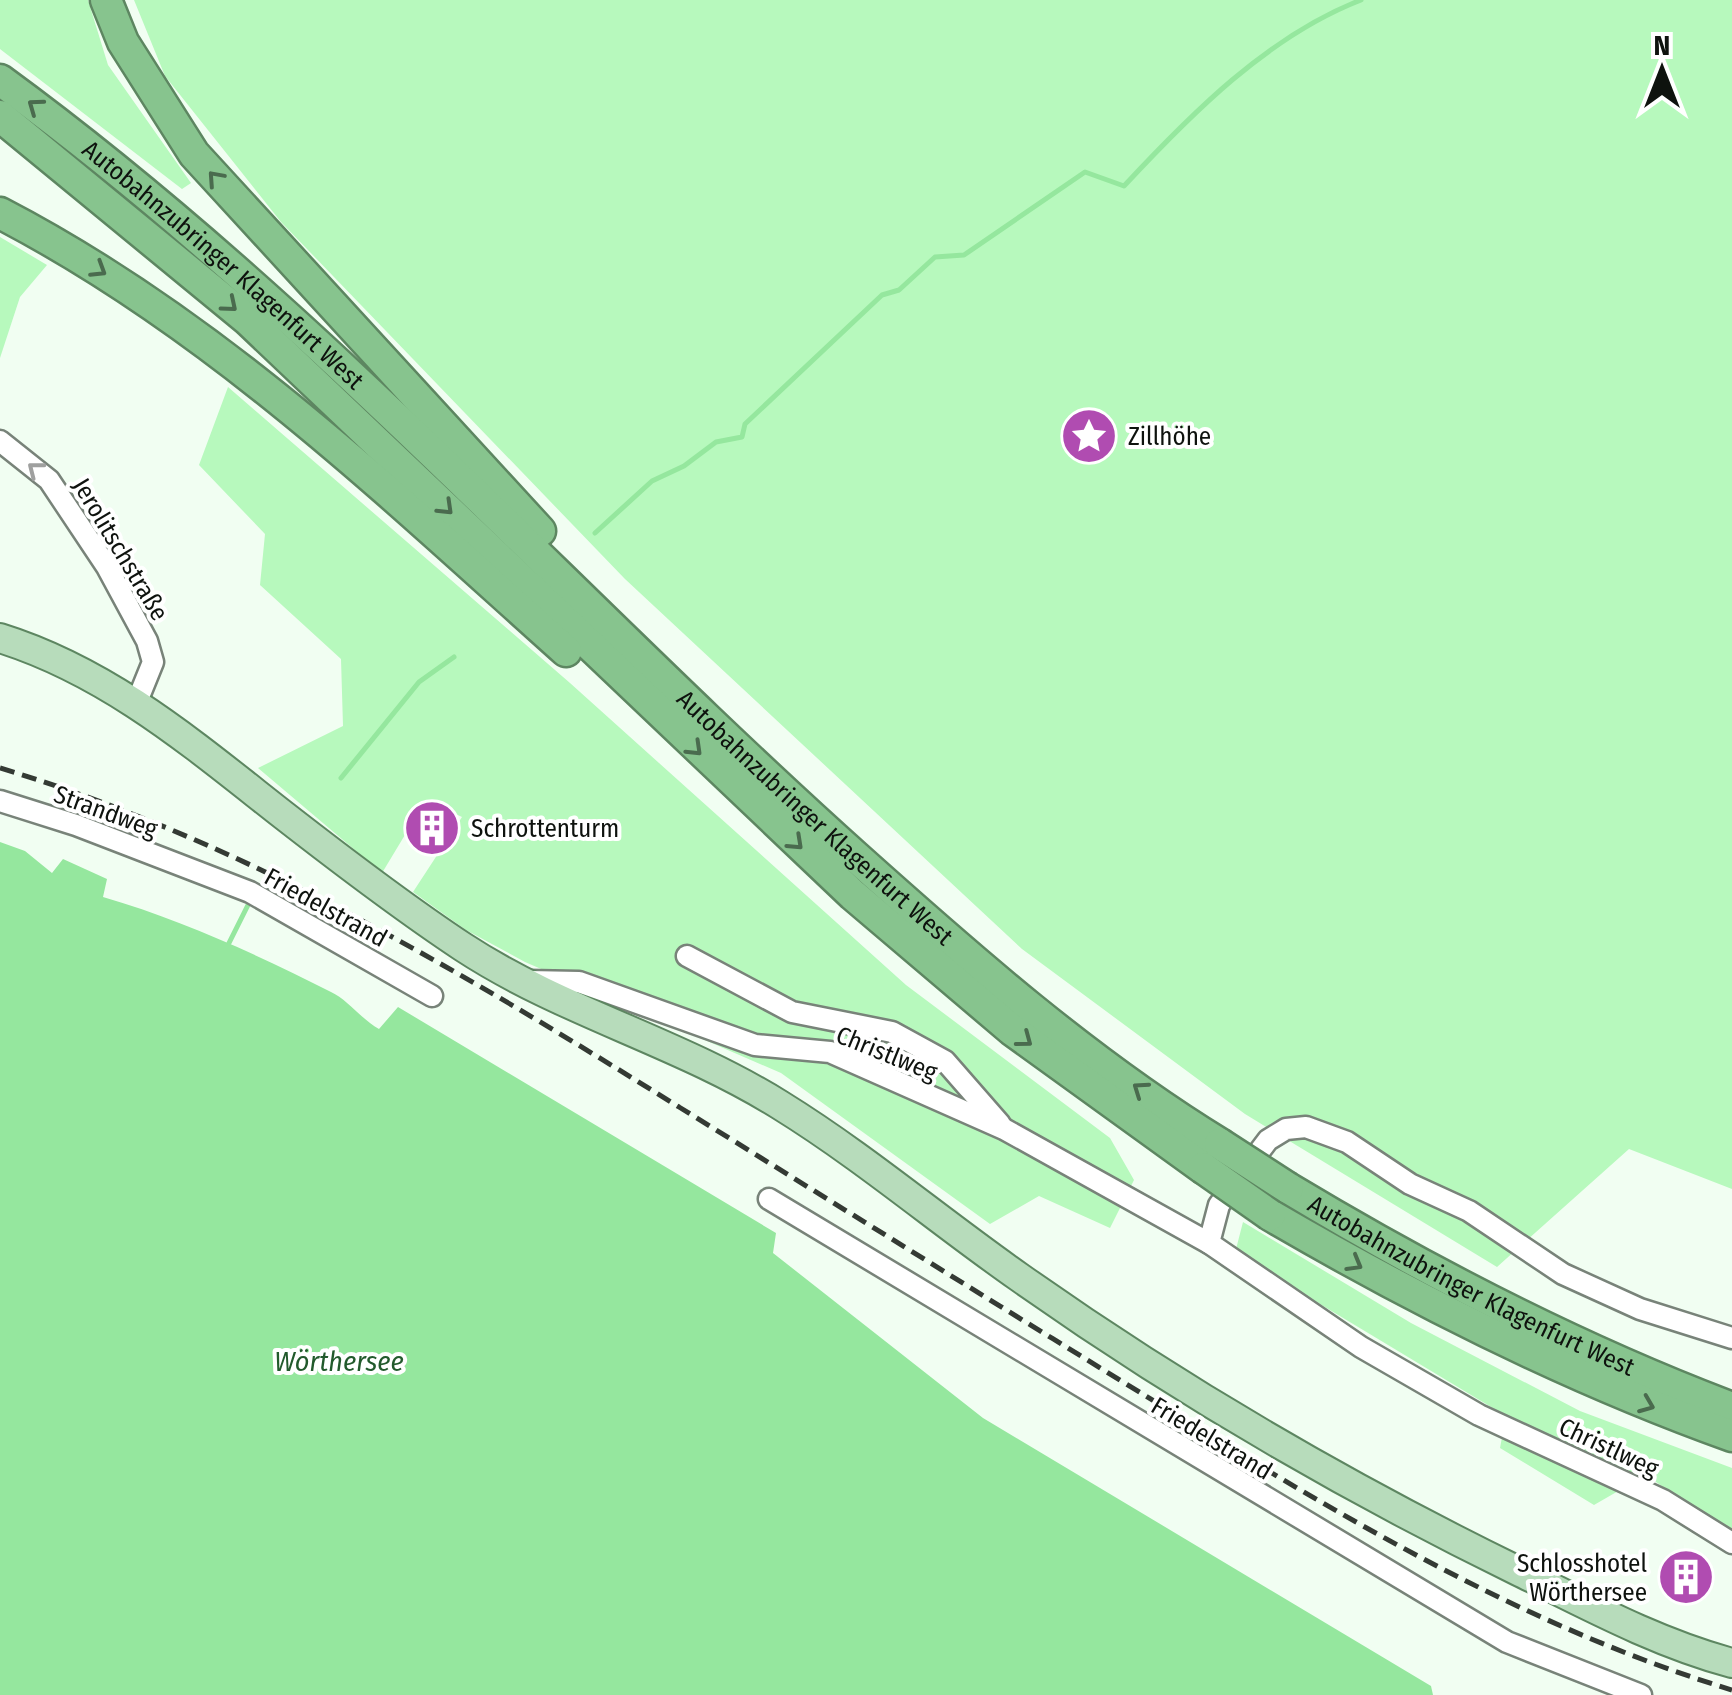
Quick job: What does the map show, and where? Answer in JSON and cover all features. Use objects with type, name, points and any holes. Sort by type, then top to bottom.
[{"type":"highway","points":[[106,0],[123,42],[194,154],[382,363],[580,574],[625,639]]},
{"type":"highway","name":"Autobahnzubringer Klagenfurt West","points":[[0,80],[192,234],[360,385],[792,799],[946,937],[1211,1156],[1270,1214],[1442,1312],[1628,1398],[1732,1436]]},
{"type":"highway","name":"Autobahnzubringer Klagenfurt West","points":[[0,116],[103,196],[248,320],[666,721],[949,978],[1105,1100],[1211,1156],[1288,1188],[1419,1267],[1557,1336],[1732,1408]]},
{"type":"highway","points":[[8,217],[101,270],[266,386],[609,687],[666,721]]},
{"type":"main road","points":[[0,638],[72,666],[136,704],[405,906],[522,981],[674,1047],[779,1104],[1123,1346],[1413,1516],[1663,1640],[1732,1663]]},
{"type":"street","name":"Jerolitschstraße","points":[[0,441],[49,480],[108,567],[147,641],[153,662],[136,704]]},
{"type":"street","name":"Strandweg","points":[[0,801],[193,870]]},
{"type":"street","name":"Friedelstrand","points":[[193,870],[250,892],[432,996]]},
{"type":"street","points":[[687,956],[792,1012],[892,1032],[945,1061],[1004,1129]]},
{"type":"street","name":"Christlweg","points":[[522,981],[579,982],[755,1045],[830,1052],[1004,1129],[1209,1243],[1361,1347],[1462,1405],[1663,1500],[1732,1543]]},
{"type":"street","points":[[1209,1243],[1219,1205],[1268,1140],[1286,1129],[1306,1127],[1347,1142],[1410,1184],[1470,1211],[1563,1274],[1640,1309],[1732,1338]]},
{"type":"street","name":"Friedelstrand","points":[[769,1199],[1506,1642],[1642,1695]]},
{"type":"shaded area","points":[[0,0],[88,0],[108,65],[191,183],[182,189],[0,49]]},
{"type":"shaded area","points":[[134,0],[1732,0],[1732,1189],[1629,1149],[1497,1267],[1245,1114],[1022,949],[625,579],[281,222],[165,76]]},
{"type":"shaded area","points":[[0,237],[47,265],[20,297],[0,358]]},
{"type":"shaded area","points":[[228,387],[570,683],[906,985],[1110,1138],[1134,1180],[1110,1228],[1039,1196],[990,1224],[781,1073],[525,962],[466,930],[413,892],[462,817],[426,800],[382,873],[258,768],[343,726],[341,659],[260,585],[265,534],[199,465]]},
{"type":"shaded area","points":[[1243,1222],[1411,1323],[1580,1411],[1732,1468],[1732,1535],[1646,1475],[1594,1505],[1500,1448],[1506,1416],[1235,1253]]},
{"type":"water","name":"Wörthersee","points":[[0,842],[25,851],[52,873],[63,859],[107,879],[103,897],[191,927],[276,965],[337,995],[379,1029],[398,1007],[776,1233],[773,1253],[983,1418],[1431,1686],[1433,1695],[0,1695]]},
{"type":"waterway","points":[[595,533],[652,481],[684,466],[716,442],[742,437],[745,424],[882,295],[899,290],[935,257],[964,255],[1085,172],[1124,186],[1204,105],[1263,56],[1327,15],[1361,0]]},
{"type":"waterway","points":[[341,778],[419,682],[454,657]]},
{"type":"waterway","points":[[229,943],[249,903]]},
{"type":"railway","points":[[0,768],[179,833],[350,915],[516,1007],[1234,1450],[1371,1530],[1440,1568],[1583,1636],[1732,1690]]},
{"type":"place","name":"Zillhöhe","points":[[1089,436]]},
{"type":"place","name":"Schrottenturm","points":[[432,828]]},
{"type":"place","name":"Schlosshotel Wörthersee","points":[[1686,1577]]}]
